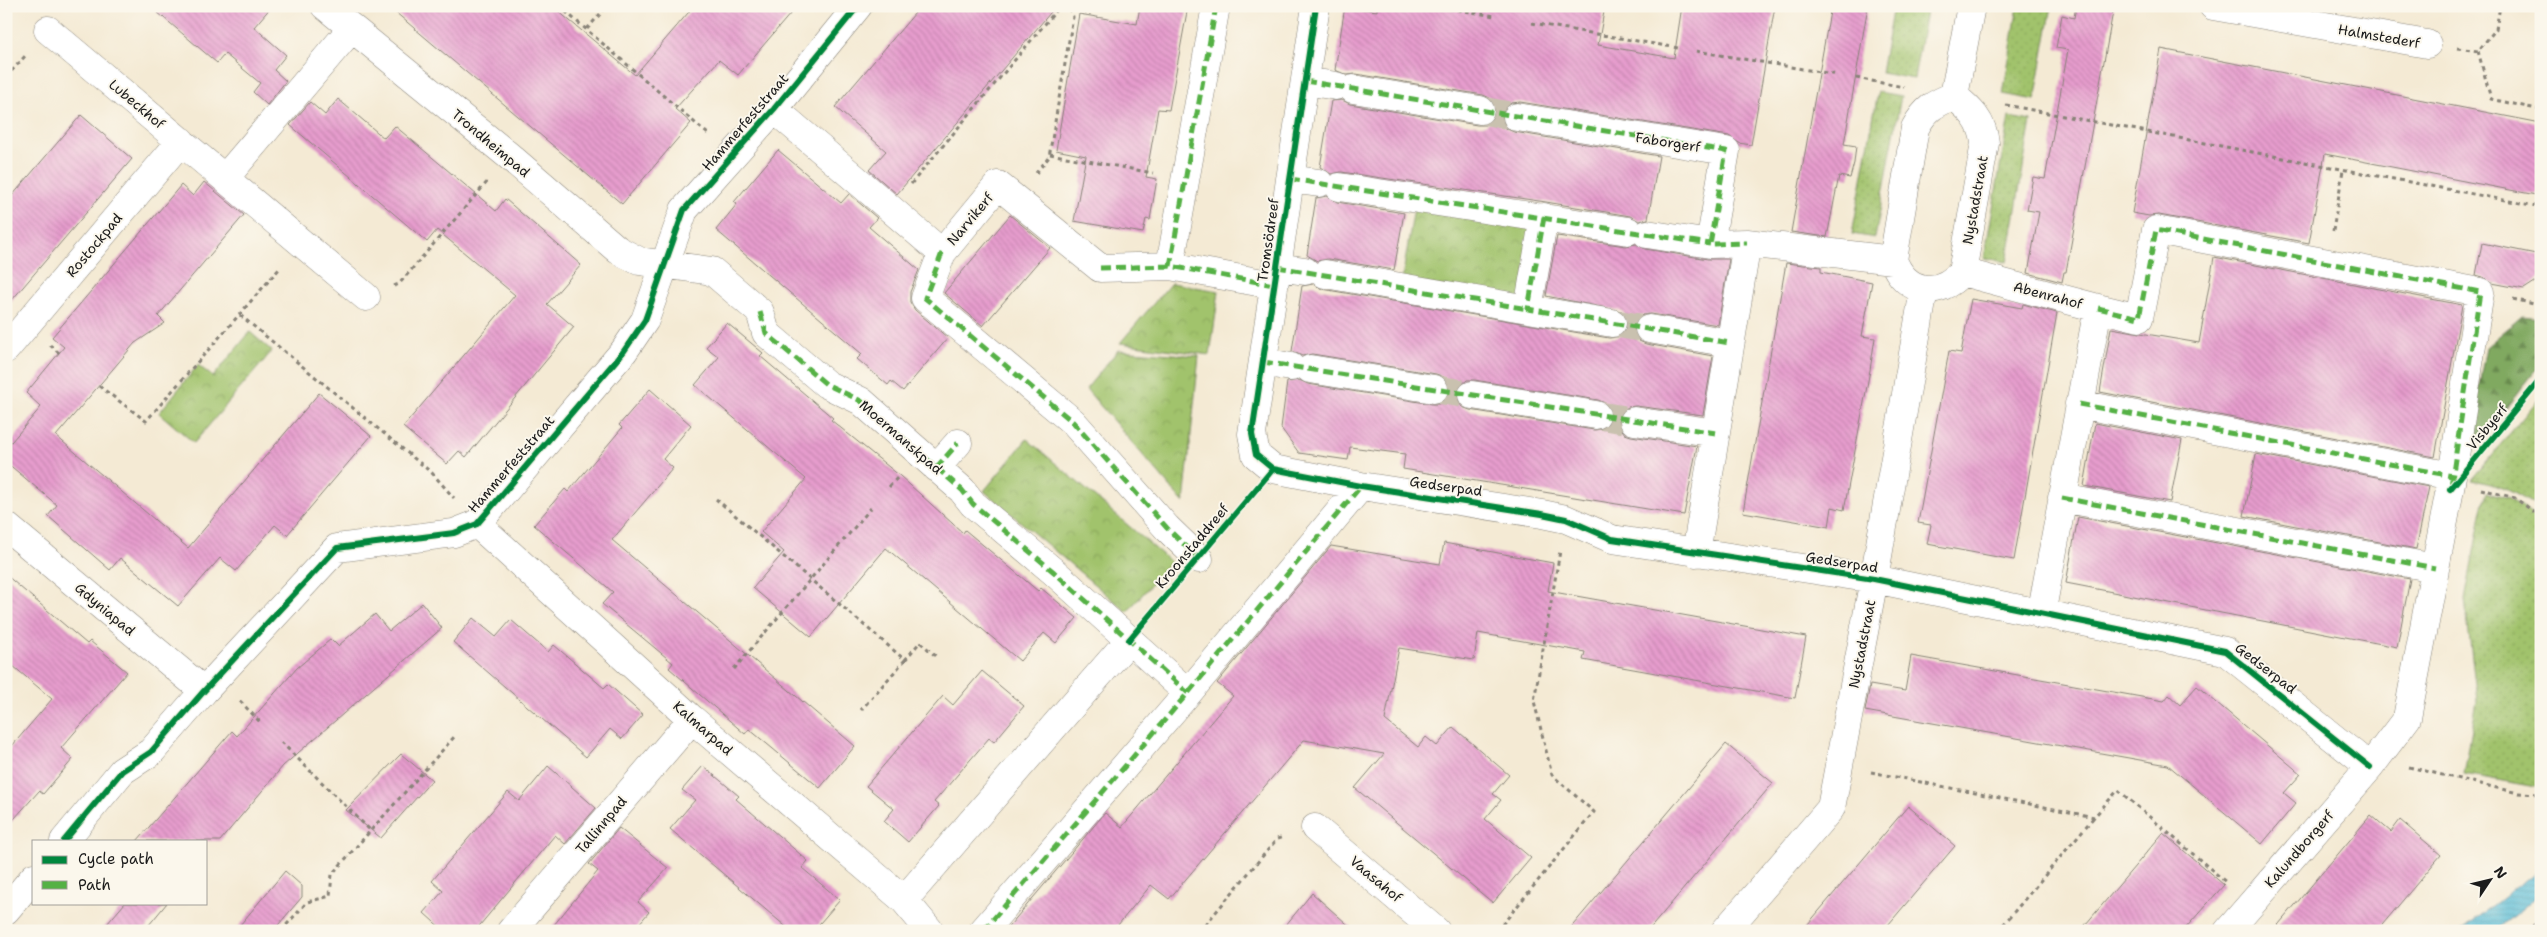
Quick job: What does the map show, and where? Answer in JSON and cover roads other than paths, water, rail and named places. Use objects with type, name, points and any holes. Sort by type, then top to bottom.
[{"type":"street","name":"Trondheimpad","points":[[325,6],[509,156],[618,250],[639,261],[664,266]]},
{"type":"street","name":"Hammerfeststraat","points":[[65,840],[122,771],[151,752],[204,691],[337,548],[454,533],[477,524],[624,351],[645,320],[684,210],[774,109],[858,6]]},
{"type":"street","points":[[1170,266],[1216,6]]},
{"type":"street","name":"Tromsödreef","points":[[1273,469],[1256,454],[1252,434],[1316,6]]},
{"type":"street","points":[[1962,272],[1955,280],[1940,287],[1924,290],[1910,283],[1897,271],[1893,260],[1915,128],[1923,113],[1934,104],[1954,96],[1971,6]]},
{"type":"street","name":"Halmstederf","points":[[2213,6],[2427,44]]},
{"type":"street","points":[[225,178],[352,28]]},
{"type":"street","name":"Lubeckhof","points":[[48,30],[366,297]]},
{"type":"street","points":[[1304,81],[1480,110]]},
{"type":"street","name":"Nystadstraat","points":[[1954,96],[1977,118],[1984,131],[1985,143],[1962,272]]},
{"type":"street","name":"Narvikerf","points":[[774,109],[942,252],[998,185],[1100,268]]},
{"type":"street","name":"Faborgerf","points":[[1517,117],[1726,152],[1710,244]]},
{"type":"street","name":"Rostockpad","points":[[6,349],[181,141]]},
{"type":"street","points":[[1290,179],[1710,244],[1747,243],[1893,260]]},
{"type":"street","points":[[1528,309],[1544,217]]},
{"type":"street","name":"Visbyerf","points":[[2098,308],[2139,318],[2156,230],[2480,292],[2451,482],[2407,718],[2373,763]]},
{"type":"street","points":[[1696,553],[1747,243]]},
{"type":"street","points":[[942,252],[925,298],[1073,422],[1167,528],[1198,559]]},
{"type":"street","name":"Moermanskpad","points":[[664,266],[712,271],[760,312],[766,333],[826,384],[861,401],[962,490],[973,504],[1188,693]]},
{"type":"street","name":"Tromsödreef","points":[[1100,268],[1170,266],[1276,276]]},
{"type":"street","name":"Abenrahof","points":[[1962,272],[2098,308],[2041,615]]},
{"type":"street","points":[[1276,276],[1315,273],[1612,323]]},
{"type":"street","name":"Nystadstraat","points":[[1725,931],[1831,808],[1874,579],[1924,290]]},
{"type":"street","points":[[1649,329],[1730,343]]},
{"type":"street","points":[[1263,362],[1434,389]]},
{"type":"street","points":[[1472,395],[1596,415]]},
{"type":"street","points":[[2080,404],[2248,436],[2451,482]]},
{"type":"street","points":[[1634,421],[1716,433]]},
{"type":"street","points":[[936,468],[958,442]]},
{"type":"street","name":"Gedserpad","points":[[1273,469],[1361,486],[1438,499],[1466,501],[1566,519],[1612,538],[1696,553],[1874,579],[2041,615],[2225,651],[2373,763]]},
{"type":"street","points":[[983,931],[1188,693],[1361,486]]},
{"type":"street","points":[[2062,498],[2435,568]]},
{"type":"street","name":"Kalmarpad","points":[[477,524],[692,719],[904,900],[930,931]]},
{"type":"street","name":"Gdyniapad","points":[[6,526],[204,691]]},
{"type":"street","points":[[904,900],[1129,640]]},
{"type":"street","name":"Tallinnpad","points":[[511,931],[692,719]]},
{"type":"street","name":"Kalundborgerf","points":[[2228,931],[2373,763]]},
{"type":"street","name":"Vaasahof","points":[[1315,828],[1436,931]]},
{"type":"street","points":[[6,910],[32,879]]},
{"type":"water","points":[[2541,868],[2541,893],[2495,931],[2460,931]]},
{"type":"tunnel","points":[[1480,110],[1517,117]]},
{"type":"tunnel","points":[[1612,323],[1649,329]]},
{"type":"tunnel","points":[[1434,389],[1472,395]]},
{"type":"tunnel","points":[[1596,415],[1634,421]]}]
